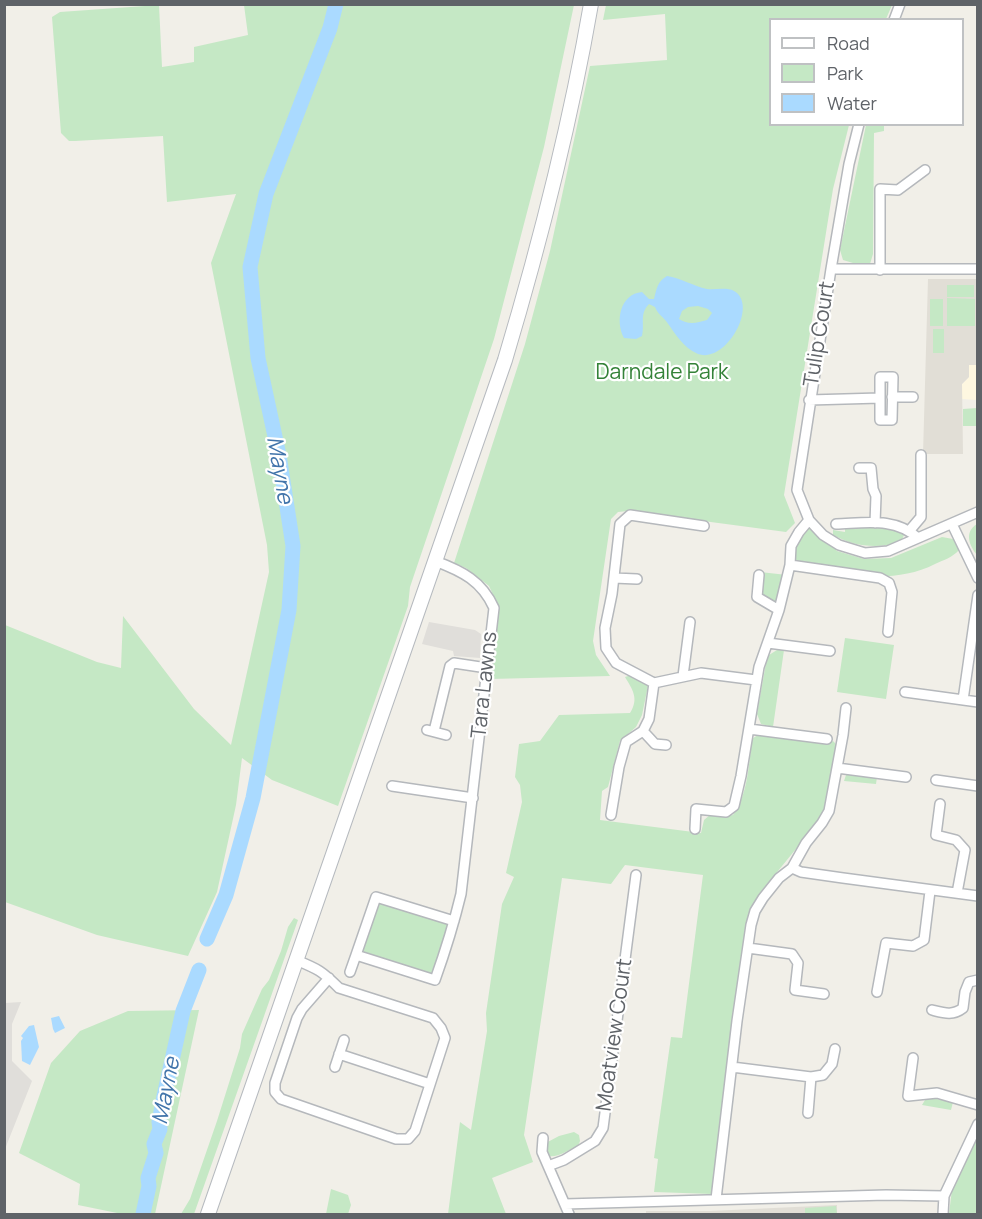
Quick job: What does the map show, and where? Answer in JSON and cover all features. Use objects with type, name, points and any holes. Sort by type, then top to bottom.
[{"type":"main road","points":[[208,1215],[505,360],[563,144],[591,4]]},
{"type":"street","name":"Tulip Court","points":[[809,520],[797,490],[831,269],[849,164],[858,126]]},
{"type":"street","points":[[880,270],[880,189],[898,189],[925,170]]},
{"type":"street","points":[[831,269],[978,269]]},
{"type":"street","points":[[880,377],[892,377],[892,397],[892,420],[880,420],[880,377]]},
{"type":"street","points":[[892,397],[913,398]]},
{"type":"street","name":"Tulip Court","points":[[810,400],[880,398]]},
{"type":"street","points":[[910,530],[921,517],[921,455]]},
{"type":"street","points":[[860,468],[871,468],[876,496],[875,523]]},
{"type":"street","points":[[695,829],[696,809],[726,812],[734,806],[759,667],[779,610],[790,565],[792,546],[799,532],[809,520],[823,535],[839,545],[865,553],[888,551],[978,512]]},
{"type":"street","points":[[705,526],[630,515],[620,524],[605,628],[606,648],[616,663],[654,683],[701,673],[756,680]]},
{"type":"street","points":[[836,524],[891,523],[910,530],[918,538]]},
{"type":"street","points":[[952,524],[975,562],[978,578]]},
{"type":"street","name":"Tara Lawns","points":[[356,955],[435,980],[461,894],[494,608],[489,598],[473,579],[463,572],[435,561]]},
{"type":"street","points":[[790,565],[880,578],[889,583],[892,592],[888,632]]},
{"type":"street","points":[[759,575],[757,597],[779,610]]},
{"type":"street","points":[[614,578],[637,579]]},
{"type":"street","points":[[963,700],[978,595]]},
{"type":"street","points":[[683,676],[690,622]]},
{"type":"street","points":[[768,643],[830,651]]},
{"type":"street","points":[[446,735],[431,730],[450,666],[454,663],[487,668]]},
{"type":"street","points":[[611,814],[626,742],[643,731],[649,718],[654,683]]},
{"type":"street","points":[[905,692],[978,702]]},
{"type":"street","points":[[716,1199],[748,948],[755,911],[779,878],[792,868],[806,843],[829,811],[846,708]]},
{"type":"street","points":[[749,729],[827,739]]},
{"type":"street","points":[[643,731],[655,744],[666,745]]},
{"type":"street","points":[[837,768],[906,777]]},
{"type":"street","points":[[936,780],[978,786]]},
{"type":"street","points":[[392,786],[473,798]]},
{"type":"street","points":[[940,804],[936,835],[956,840],[964,850],[957,893]]},
{"type":"street","points":[[792,868],[801,872],[978,896]]},
{"type":"street","name":"Moatview Court","points":[[546,1162],[564,1160],[595,1141],[603,1128],[636,875]]},
{"type":"street","points":[[877,992],[886,943],[913,946],[924,940],[930,891]]},
{"type":"street","points":[[350,972],[376,897],[454,921]]},
{"type":"street","points":[[748,948],[792,954],[798,963],[795,990],[825,994]]},
{"type":"street","points":[[296,960],[321,970],[329,978],[339,988],[433,1018],[441,1028],[445,1038],[415,1131],[408,1139],[396,1138],[281,1099],[275,1092],[275,1083],[297,1018],[329,978]]},
{"type":"street","points":[[933,1010],[945,1014],[957,1014],[963,1008],[969,982],[978,980]]},
{"type":"street","points":[[334,1067],[344,1040]]},
{"type":"street","points":[[732,1067],[811,1077],[823,1076],[832,1064],[835,1049]]},
{"type":"street","points":[[339,1054],[430,1084]]},
{"type":"street","points":[[913,1058],[908,1096],[937,1093],[978,1105]]},
{"type":"street","points":[[808,1113],[811,1077]]},
{"type":"street","points":[[943,1215],[944,1196],[978,1124]]},
{"type":"street","points":[[543,1138],[542,1152],[569,1215]]},
{"type":"street","points":[[565,1204],[886,1195],[944,1196]]},
{"type":"shaded area","points":[[928,279],[977,279],[977,365],[969,365],[969,377],[962,384],[963,454],[923,454]]},
{"type":"shaded area","points":[[969,365],[977,365],[977,400],[962,399],[962,384],[969,377]]},
{"type":"shaded area","points":[[429,622],[475,630],[481,634],[480,658],[454,656],[453,651],[422,644]]},
{"type":"shaded area","points":[[21,1002],[12,1024],[12,1061],[32,1081],[5,1149],[5,1003]]},
{"type":"shaded area","points":[[837,1205],[837,1214],[646,1214],[646,1211],[710,1211]]},
{"type":"green space","points":[[159,5],[162,67],[194,62],[194,47],[248,35],[244,5],[574,5],[544,147],[494,339],[410,587],[408,606],[338,806],[272,780],[242,758],[236,805],[217,892],[188,956],[97,935],[5,902],[5,625],[97,662],[121,668],[123,616],[194,709],[231,745],[269,572],[267,545],[211,263],[236,194],[167,202],[163,136],[69,141],[61,133],[52,17],[60,12]]},
{"type":"green space","name":"Darndale Park","points":[[606,5],[892,5],[886,18],[769,18],[769,126],[849,126],[833,189],[784,495],[795,523],[786,532],[628,511],[618,512],[611,519],[593,641],[596,655],[610,676],[490,679],[497,603],[489,586],[466,568],[454,563],[525,344],[550,251],[590,66],[667,60],[665,14],[603,20]]},
{"type":"green space","points":[[866,126],[884,126],[884,131],[874,133],[873,254],[870,264],[843,260],[840,250]]},
{"type":"green space","points":[[947,285],[974,285],[974,297],[947,297]]},
{"type":"green space","points":[[947,298],[975,299],[975,326],[947,326]]},
{"type":"green space","points":[[930,299],[943,299],[943,326],[930,326]]},
{"type":"green space","points":[[933,329],[944,329],[944,353],[933,353]]},
{"type":"green space","points":[[977,408],[977,426],[963,426],[963,409]]},
{"type":"green space","points":[[809,520],[837,551],[864,559],[891,558],[942,537],[953,539],[959,550],[935,564],[900,575],[864,576],[790,565],[791,546]]},
{"type":"green space","points":[[977,524],[978,555],[969,539],[970,531]]},
{"type":"green space","points":[[845,527],[890,527],[903,530],[904,535],[901,542],[883,546],[866,546],[833,535],[833,530],[845,532]]},
{"type":"green space","points":[[760,572],[787,575],[779,610],[757,597]]},
{"type":"green space","points":[[845,638],[894,645],[886,699],[837,692]]},
{"type":"green space","points":[[777,650],[784,650],[773,727],[761,724],[757,714],[766,663],[769,655]]},
{"type":"green space","points":[[631,675],[648,686],[642,715],[636,727],[620,741],[608,787],[602,791],[600,820],[701,833],[704,820],[711,814],[733,815],[738,807],[747,778],[752,739],[759,734],[829,743],[833,741],[836,744],[828,799],[822,817],[760,893],[749,914],[738,979],[725,1111],[712,1194],[654,1192],[658,1159],[654,1158],[671,1037],[682,1038],[703,875],[625,865],[611,884],[562,878],[524,1135],[533,1162],[492,1178],[506,1214],[448,1214],[460,1122],[471,1130],[487,1031],[486,1013],[502,904],[514,877],[506,873],[522,802],[520,785],[515,777],[519,744],[540,741],[559,715],[630,713],[634,699],[625,677]]},
{"type":"green space","points":[[851,773],[877,777],[876,784],[844,781],[846,775]]},
{"type":"green space","points":[[377,899],[454,921],[432,979],[358,955]]},
{"type":"green space","points":[[294,918],[298,920],[194,1214],[181,1214],[190,1199],[217,1121],[240,1048],[242,1034],[262,989],[269,980],[288,927]]},
{"type":"green space","points":[[199,1010],[155,1214],[122,1214],[78,1205],[80,1184],[19,1153],[51,1063],[80,1031],[128,1011]]},
{"type":"green space","points":[[931,1098],[953,1102],[951,1110],[922,1105],[925,1100]]},
{"type":"green space","points":[[574,1132],[579,1135],[578,1146],[559,1155],[548,1156],[542,1145],[559,1136]]},
{"type":"green space","points":[[977,1137],[977,1214],[949,1214],[952,1189]]},
{"type":"green space","points":[[331,1189],[348,1195],[351,1205],[348,1214],[326,1214]]},
{"type":"green space","points":[[836,1206],[837,1214],[805,1214],[805,1208]]},
{"type":"water","points":[[329,5],[342,5],[335,36],[322,49],[319,43]]},
{"type":"water","points":[[667,276],[707,289],[731,290],[741,298],[743,308],[736,332],[719,350],[709,355],[693,351],[676,335],[655,307],[649,304],[643,315],[642,336],[636,339],[624,338],[620,317],[624,303],[635,294],[642,292],[649,299],[654,299],[658,286]],"holes":[[[698,306],[712,313],[707,320],[693,323],[679,319],[682,311],[688,307]]]},
{"type":"water","points":[[59,1016],[65,1028],[55,1033],[51,1018]]},
{"type":"water","points":[[34,1025],[39,1047],[30,1065],[22,1061],[21,1041],[23,1038],[21,1036],[29,1026]]},
{"type":"waterway","name":"Mayne","points":[[207,939],[226,895],[253,798],[289,610],[293,546],[279,455],[258,358],[250,267],[266,194],[330,28],[336,4]]},
{"type":"waterway","name":"Mayne","points":[[143,1214],[149,1186],[148,1178],[156,1153],[154,1144],[160,1129],[159,1122],[164,1096],[183,1011],[199,970]]}]
